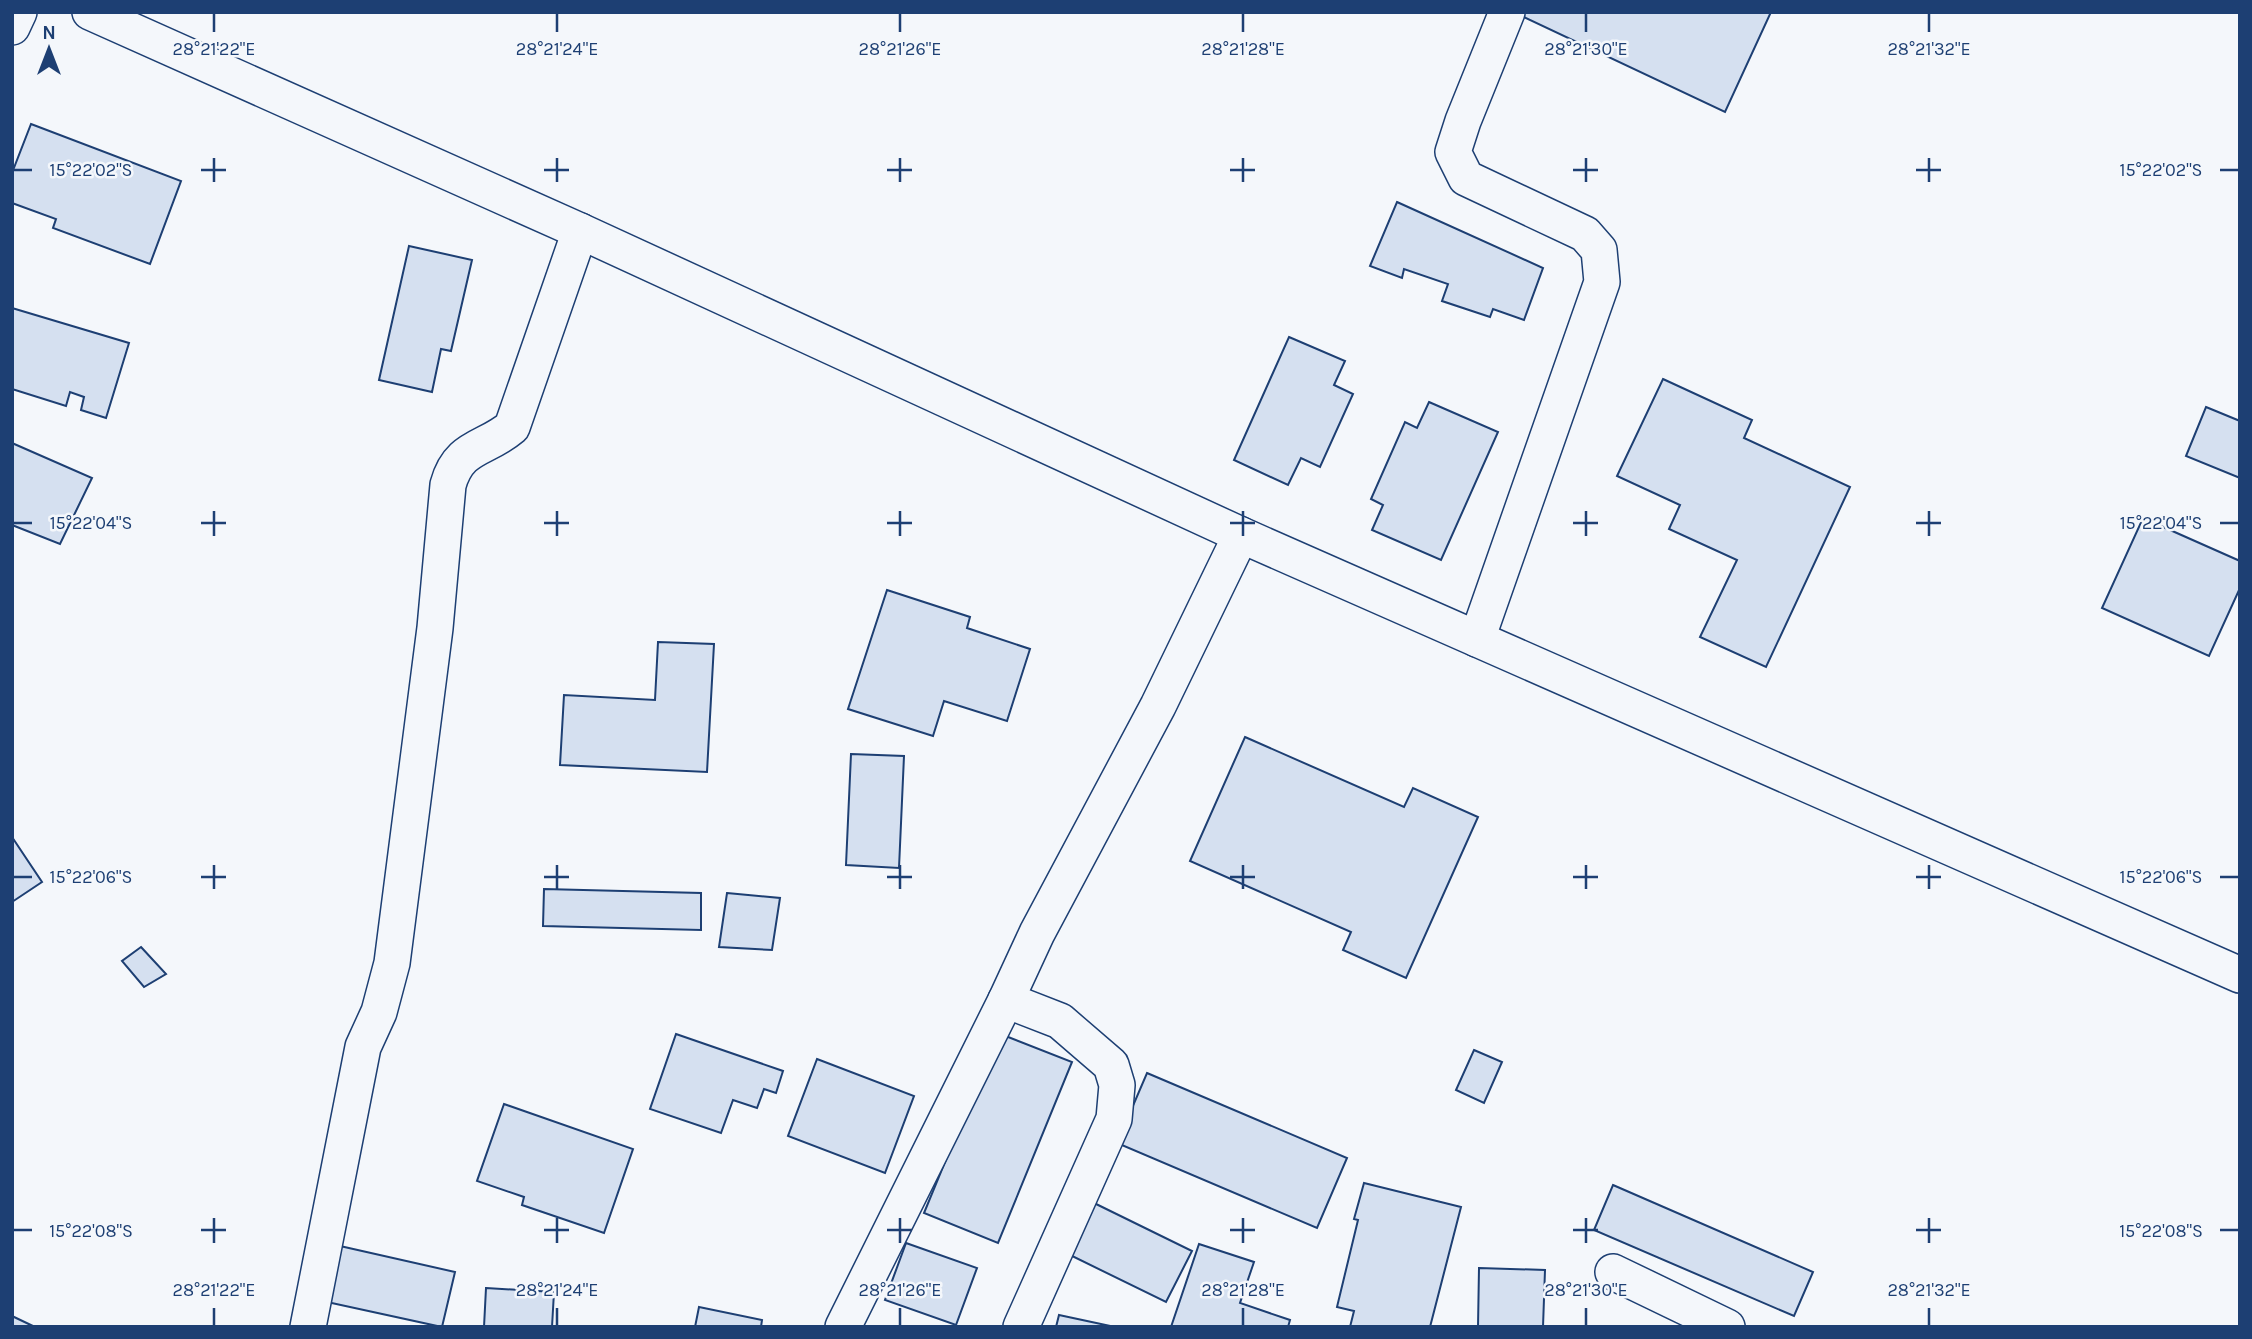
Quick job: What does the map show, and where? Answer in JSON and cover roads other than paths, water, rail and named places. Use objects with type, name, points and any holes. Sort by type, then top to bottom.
[{"type":"street","points":[[12,27],[19,12]]},
{"type":"street","points":[[90,12],[580,231],[1241,535],[2240,975]]},
{"type":"street","points":[[1477,639],[1602,282],[1599,250],[1585,234],[1466,178],[1453,152],[1462,121],[1507,12]]},
{"type":"street","points":[[307,1327],[363,1047],[379,1012],[393,962],[435,628],[448,485],[452,470],[462,457],[472,448],[499,438],[512,427],[580,231]]},
{"type":"street","points":[[843,1327],[1037,933],[1158,706],[1241,535]]},
{"type":"street","points":[[1006,1000],[1060,1021],[1111,1065],[1117,1085],[1114,1119],[1021,1327]]},
{"type":"street","points":[[1613,1272],[1727,1327]]}]
